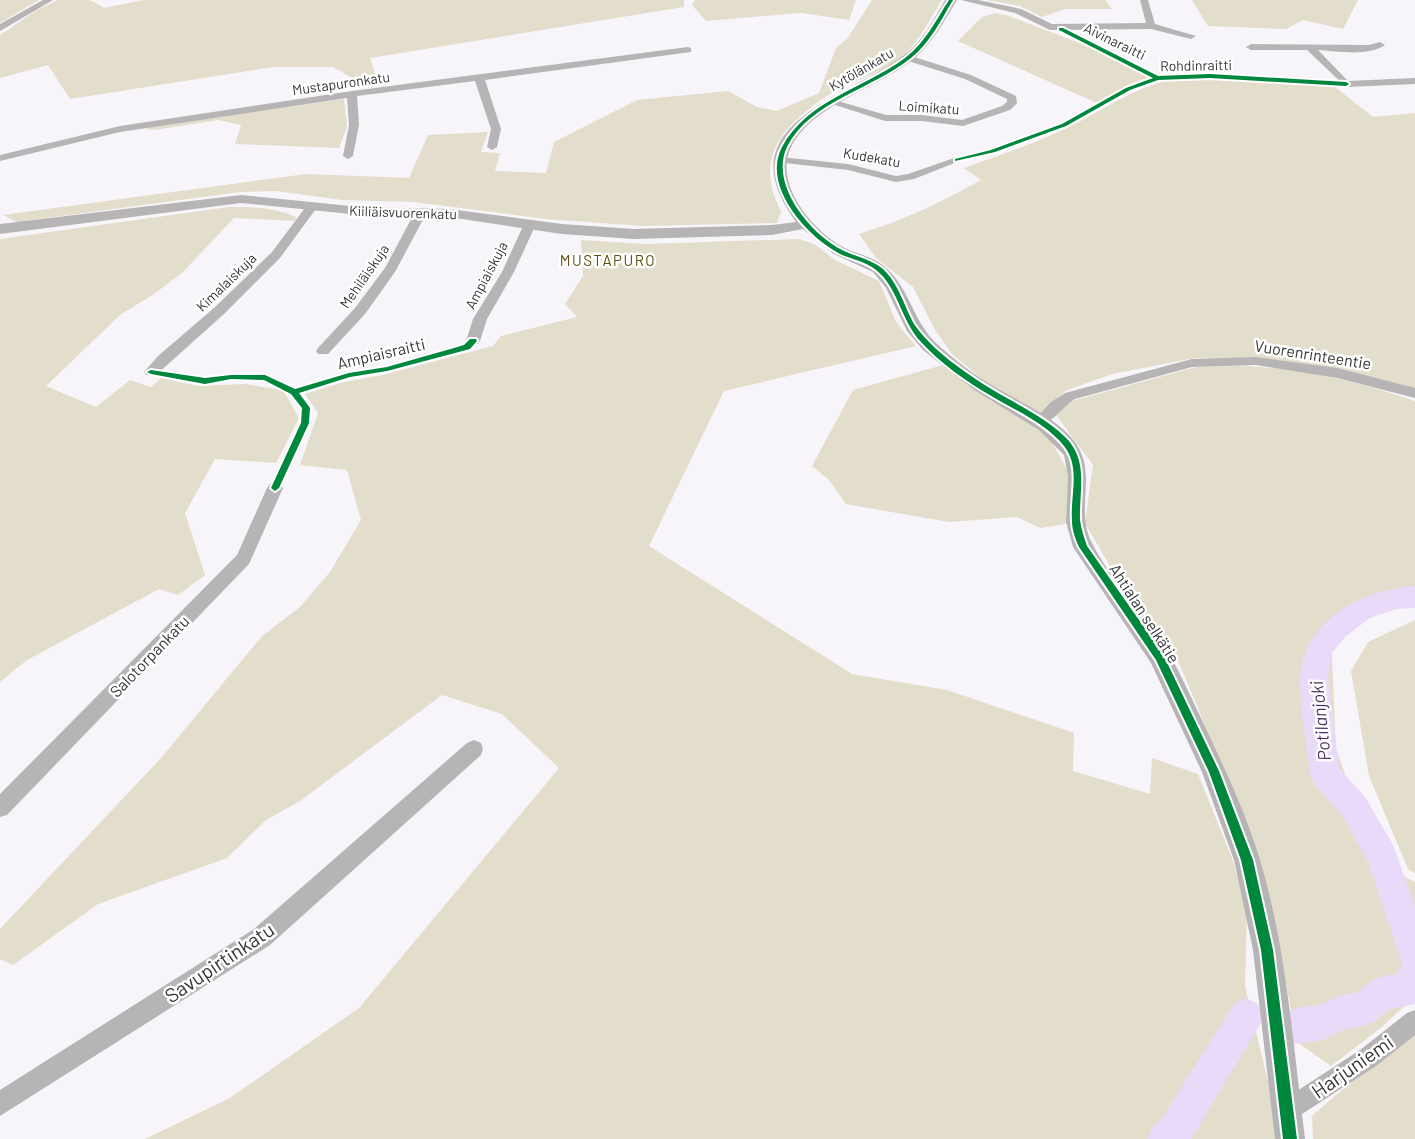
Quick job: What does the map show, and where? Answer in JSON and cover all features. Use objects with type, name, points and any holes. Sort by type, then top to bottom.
[{"type":"street","points":[[0,28],[49,0]]},
{"type":"street","name":"Kytölänkatu","points":[[780,160],[784,149],[798,130],[831,102],[908,58],[923,44],[951,0]]},
{"type":"street","points":[[965,0],[1018,11],[1050,27],[1062,29],[1151,26],[1191,36]]},
{"type":"street","points":[[1144,0],[1151,26]]},
{"type":"street","points":[[1251,48],[1370,48],[1380,45]]},
{"type":"street","points":[[1310,48],[1346,84],[1415,81]]},
{"type":"street","name":"Mustapuronkatu","points":[[0,158],[120,129],[352,94],[688,50]]},
{"type":"street","name":"Loimikatu","points":[[831,102],[872,115],[954,123],[972,122],[1006,108],[1012,103],[1012,98],[984,83],[908,58]]},
{"type":"street","points":[[479,77],[496,129],[492,147]]},
{"type":"street","points":[[348,156],[354,125],[352,94]]},
{"type":"street","points":[[780,160],[779,170],[784,192],[797,214],[808,224]]},
{"type":"street","name":"Kudekatu","points":[[780,160],[848,167],[896,179],[910,177],[957,160]]},
{"type":"street","name":"Kiiliäisvuorenkatu","points":[[0,230],[231,199],[261,199],[360,211],[449,213],[634,234],[772,231],[808,224]]},
{"type":"street","name":"Kimalaiskuja","points":[[152,372],[163,358],[219,310],[276,255],[312,206]]},
{"type":"street","name":"Mehiläiskuja","points":[[323,351],[360,311],[391,269],[421,213]]},
{"type":"street","name":"Ampiaiskuja","points":[[473,341],[480,319],[508,272],[530,224]]},
{"type":"street","name":"Ahtialan selkätie","points":[[808,224],[832,246],[874,265],[883,273],[891,283],[907,319],[921,339],[983,387],[1058,435],[1073,453],[1078,473],[1074,518],[1076,533],[1083,547],[1160,657],[1214,771],[1247,860],[1267,950],[1289,1125]]},
{"type":"street","name":"Vuorenrinteentie","points":[[1039,422],[1056,405],[1070,396],[1192,363],[1256,361],[1337,373],[1415,393]]},
{"type":"street","name":"Salotorpankatu","points":[[0,808],[243,559],[275,488]]},
{"type":"street","name":"Savupirtinkatu","points":[[0,1104],[261,937],[474,749]]},
{"type":"street","name":"Harjuniemi","points":[[1289,1125],[1415,1021]]},
{"type":"shaded area","points":[[0,0],[39,0],[0,23]]},
{"type":"shaded area","points":[[58,0],[90,0],[104,8],[144,0],[684,0],[684,7],[370,58],[378,83],[363,84],[333,67],[273,67],[70,99],[48,65],[0,78],[0,35],[37,10]]},
{"type":"shaded area","points":[[695,0],[856,0],[849,20],[801,13],[706,21],[692,5]]},
{"type":"shaded area","points":[[872,0],[942,0],[917,40],[898,60],[828,95],[798,118],[786,131],[777,144],[770,174],[773,192],[781,211],[777,223],[642,226],[546,219],[414,202],[342,200],[276,191],[240,192],[17,222],[3,215],[306,174],[409,178],[428,135],[488,132],[481,152],[500,153],[495,171],[546,173],[554,142],[637,100],[728,91],[757,107],[777,111],[819,93],[836,48],[847,39]]},
{"type":"shaded area","points":[[986,0],[1105,0],[1112,9],[1065,9],[1042,17],[1020,6]]},
{"type":"shaded area","points":[[1192,0],[1358,0],[1343,29],[1303,20],[1286,29],[1208,26]]},
{"type":"shaded area","points":[[995,13],[1006,15],[1100,51],[1149,77],[1116,91],[1099,104],[958,41],[982,17]]},
{"type":"shaded area","points":[[1179,78],[1335,87],[1373,117],[1415,113],[1415,395],[1261,359],[1195,358],[1112,374],[1065,391],[1040,414],[987,383],[951,353],[934,328],[913,287],[876,258],[859,234],[921,210],[981,180],[964,168],[1058,132],[1150,86]]},
{"type":"shaded area","points":[[344,99],[347,127],[339,148],[235,144],[241,125],[218,120],[155,130],[147,129],[148,127]]},
{"type":"shaded area","points":[[229,207],[272,209],[296,217],[295,221],[234,218],[182,273],[120,315],[46,386],[96,407],[130,380],[151,387],[161,378],[199,386],[244,384],[283,390],[299,418],[276,463],[215,459],[185,513],[205,575],[178,595],[159,589],[27,660],[0,682],[0,239]]},
{"type":"shaded area","points":[[798,239],[814,244],[835,260],[879,281],[896,322],[916,346],[724,391],[649,546],[852,674],[947,690],[1074,733],[1073,771],[1150,794],[1152,758],[1198,774],[1232,858],[1247,913],[1245,986],[1280,1139],[145,1139],[230,1098],[359,1008],[559,768],[502,714],[442,695],[300,801],[266,820],[227,858],[98,904],[13,965],[0,959],[0,929],[161,758],[262,636],[300,607],[330,572],[361,520],[347,470],[300,465],[318,413],[305,394],[340,383],[382,375],[493,346],[501,336],[577,317],[565,304],[583,276],[581,240],[646,244]]},
{"type":"shaded area","points":[[943,365],[1046,432],[1068,471],[1066,524],[1040,528],[1017,517],[949,522],[846,504],[829,480],[812,466],[853,390]]},
{"type":"shaded area","points":[[1253,366],[1320,375],[1415,401],[1415,595],[1331,633],[1336,749],[1354,799],[1390,869],[1415,882],[1415,996],[1382,1027],[1331,1066],[1297,1042],[1271,902],[1198,708],[1175,654],[1111,568],[1085,523],[1093,465],[1056,415],[1072,401],[1196,367]]},
{"type":"shaded area","points":[[1415,620],[1415,873],[1408,869],[1369,776],[1351,671],[1368,642]]},
{"type":"shaded area","points":[[1415,1034],[1415,1139],[1313,1139],[1312,1116],[1365,1070]]},
{"type":"waterway","name":"Potilanjoki","points":[[1415,597],[1396,598],[1361,610],[1337,628],[1319,649],[1314,678],[1325,774],[1354,807],[1382,856],[1415,955]]},
{"type":"waterway","name":"Potilanjoki","points":[[1296,1026],[1323,1022],[1341,1012],[1363,1009],[1383,993],[1407,990],[1415,975]]},
{"type":"waterway","name":"Potilanjoki","points":[[1166,1139],[1173,1134],[1246,1016]]},
{"type":"cycle path","points":[[951,0],[927,39],[908,58],[808,118],[784,148],[780,162],[780,177],[793,207],[815,233],[839,251],[868,262],[883,273],[894,288],[910,323],[929,346],[982,387],[1046,425],[1067,444],[1073,454],[1078,476],[1076,522],[1083,547],[1160,657],[1214,771],[1247,860],[1267,950],[1290,1139]]},
{"type":"cycle path","name":"Aivinaraitti","points":[[1061,29],[1157,78]]},
{"type":"cycle path","name":"Rohdinraitti","points":[[957,160],[993,151],[1064,125],[1128,89],[1157,78],[1210,76],[1346,84]]},
{"type":"cycle path","name":"Ampiaisraitti","points":[[294,392],[349,375],[387,369],[457,350],[467,347],[473,341]]},
{"type":"cycle path","points":[[151,372],[205,381],[231,377],[265,378],[294,392],[306,408],[305,423],[275,488]]},
{"type":"district","name":"MUSTAPURO","points":[[608,260]]}]
